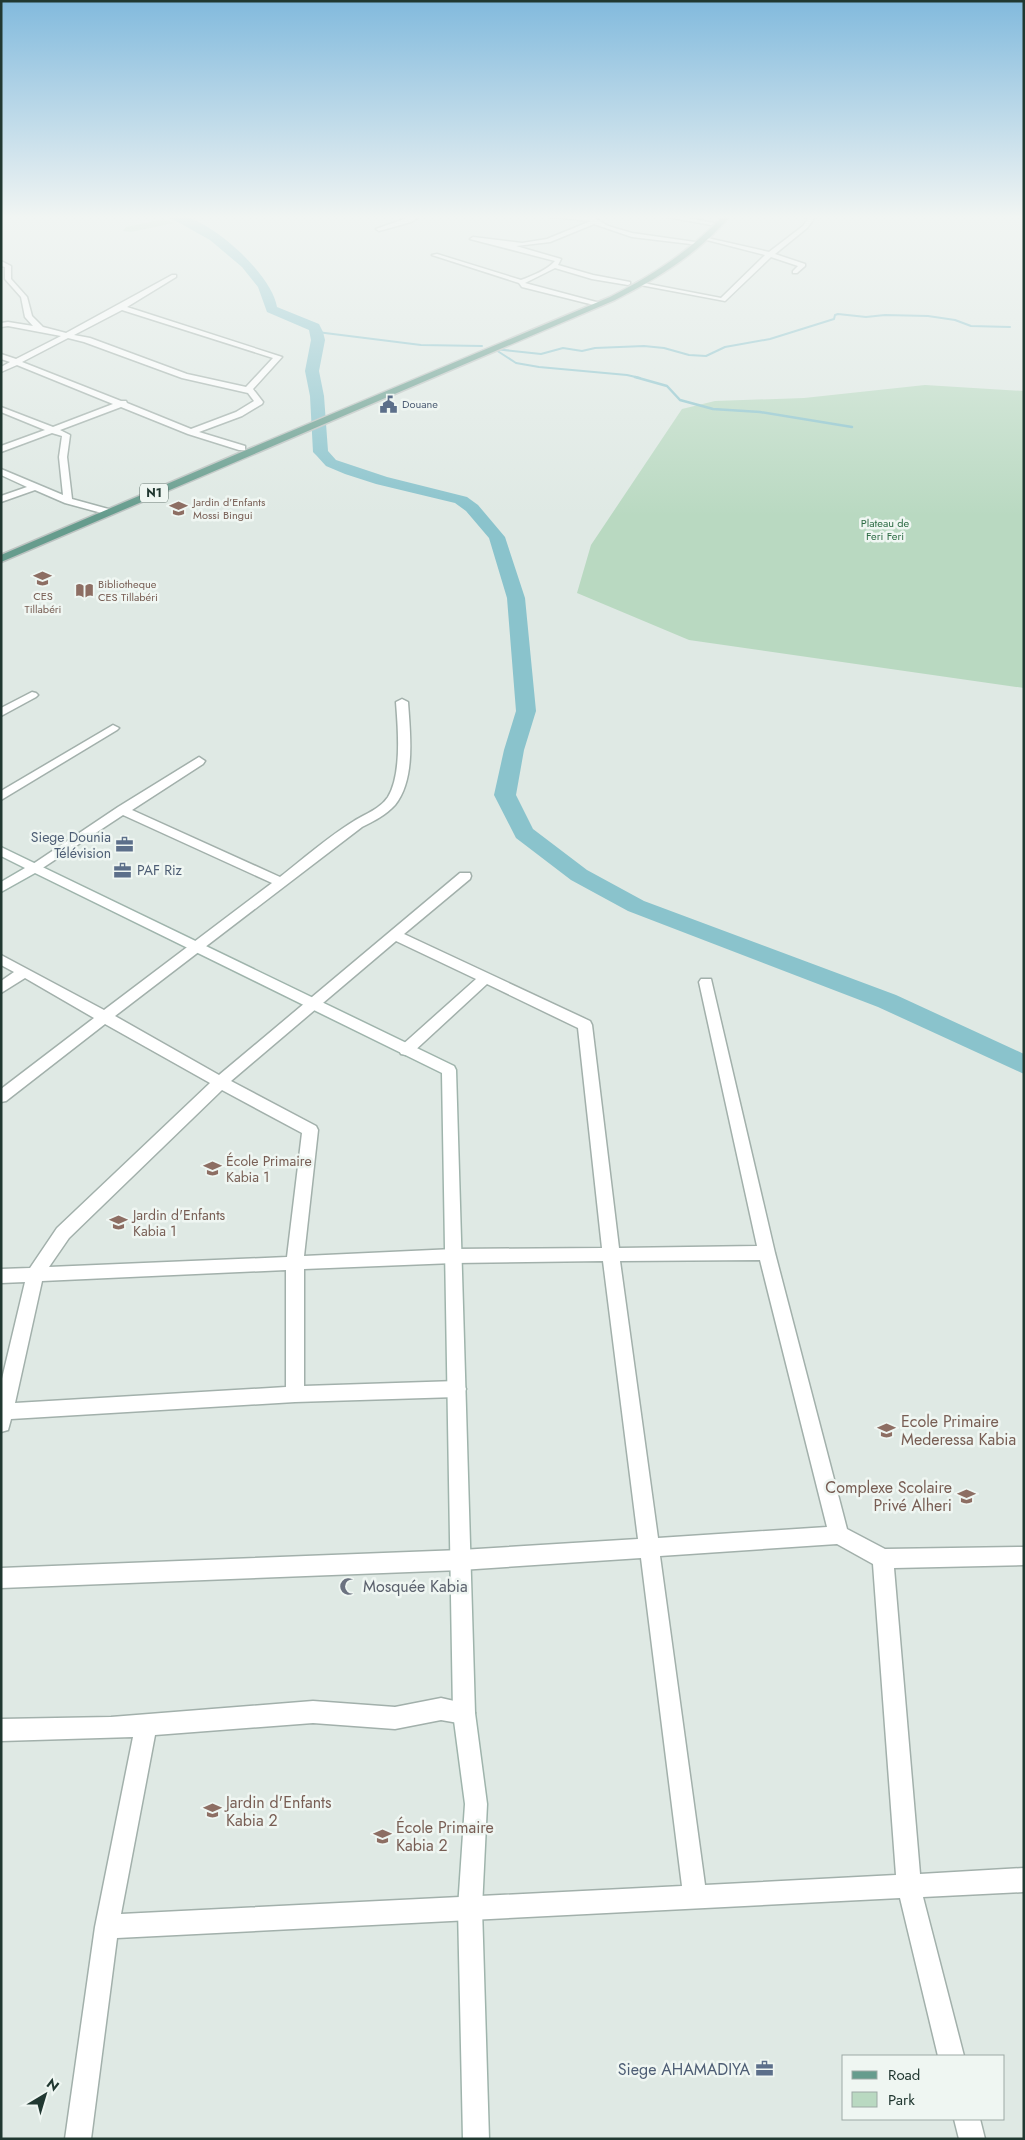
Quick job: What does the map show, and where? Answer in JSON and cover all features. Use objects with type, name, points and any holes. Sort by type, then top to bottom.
[{"type":"main road","name":"N1","points":[[389,390],[557,316]]},
{"type":"main road","name":"N1","points":[[1,559],[304,425],[569,316]]},
{"type":"main road","name":"N1","points":[[1,550],[242,448],[304,425]]},
{"type":"street","points":[[17,362],[46,338],[42,329],[29,316]]},
{"type":"street","points":[[1,370],[104,316]]},
{"type":"street","points":[[149,316],[278,357],[249,389],[259,402],[240,414],[191,432]]},
{"type":"street","points":[[1,325],[8,324],[42,329],[108,346],[184,376],[251,391]]},
{"type":"street","points":[[1,356],[123,403],[191,432],[242,448]]},
{"type":"street","points":[[1,449],[123,403]]},
{"type":"street","points":[[1,409],[66,435],[63,458],[68,502]]},
{"type":"street","points":[[1,472],[68,502],[99,508],[109,512]]},
{"type":"street","points":[[1,499],[34,487]]},
{"type":"street","points":[[1,714],[32,695]]},
{"type":"street","points":[[1,1097],[358,824],[382,811],[394,797],[402,777],[404,719],[402,702]]},
{"type":"street","points":[[1,796],[113,728]]},
{"type":"street","points":[[1,888],[199,761]]},
{"type":"street","points":[[122,810],[281,882]]},
{"type":"street","points":[[1,851],[32,868],[449,1070],[464,1713],[476,1804],[470,1908],[476,2139]]},
{"type":"street","points":[[457,1389],[295,1394],[2,1416],[35,1274],[63,1233],[220,1082],[465,876]]},
{"type":"street","points":[[395,935],[585,1025],[611,1255],[695,1896]]},
{"type":"street","points":[[1,959],[220,1082],[310,1130],[296,1263],[295,1394]]},
{"type":"street","points":[[1,988],[24,972]]},
{"type":"street","points":[[406,1050],[485,978]]},
{"type":"street","points":[[706,982],[767,1254],[839,1535]]},
{"type":"street","points":[[1,1276],[454,1256],[767,1254]]},
{"type":"street","points":[[1,1578],[461,1560],[839,1535],[883,1558],[1024,1556]]},
{"type":"street","points":[[883,1558],[909,1886],[951,2055]]},
{"type":"street","points":[[1,1730],[111,1728],[313,1712],[395,1718],[441,1709],[464,1713]]},
{"type":"street","points":[[78,2139],[107,1927],[146,1724]]},
{"type":"street","points":[[107,1927],[1024,1880]]},
{"type":"street","points":[[967,2120],[972,2139]]},
{"type":"green space","name":"Plateau de Feri Feri","points":[[925,385],[1024,391],[1024,688],[689,640],[577,593],[591,545],[682,409],[715,401],[804,398]]},
{"type":"waterway","points":[[285,316],[314,327],[317,332],[318,340],[312,371],[317,396],[321,452],[331,463],[382,481],[461,500],[472,508],[497,537],[516,598],[526,711],[514,750],[505,795],[524,833],[579,875],[636,906],[887,1001],[1024,1065]]},
{"type":"waterway","points":[[495,349],[541,354],[563,348],[582,351],[595,348],[644,346],[664,348],[689,355],[706,356],[725,347],[770,339],[834,319],[835,316]]},
{"type":"waterway","points":[[855,316],[877,316]]},
{"type":"waterway","points":[[922,316],[955,320],[971,326],[1010,327]]},
{"type":"waterway","points":[[317,332],[421,345],[482,346]]},
{"type":"waterway","points":[[496,350],[516,363],[640,378]]},
{"type":"waterway","points":[[635,377],[667,386],[680,400],[713,409],[760,412],[852,427]]},
{"type":"place","name":"Douane","points":[[388,404]]},
{"type":"place","name":"Jardin d’Enfants Mossi Bingui","points":[[179,508]]},
{"type":"place","name":"CES Tillabéri","points":[[43,578]]},
{"type":"place","name":"Bibliotheque CES Tillabéri","points":[[84,590]]},
{"type":"place","name":"Siege Dounia Télévision","points":[[125,845]]},
{"type":"place","name":"PAF Riz","points":[[123,870]]},
{"type":"place","name":"École Primaire Kabia 1","points":[[212,1169]]},
{"type":"place","name":"Jardin d'Enfants Kabia 1","points":[[119,1223]]},
{"type":"place","name":"Ecole Primaire Mederessa Kabia","points":[[887,1430]]},
{"type":"place","name":"Complexe Scolaire Privé Alheri","points":[[966,1496]]},
{"type":"place","name":"Mosquée Kabia","points":[[349,1586]]},
{"type":"place","name":"Jardin d'Enfants Kabia 2","points":[[212,1811]]},
{"type":"place","name":"École Primaire Kabia 2","points":[[382,1836]]},
{"type":"place","name":"Siege AHAMADIYA","points":[[764,2069]]}]
